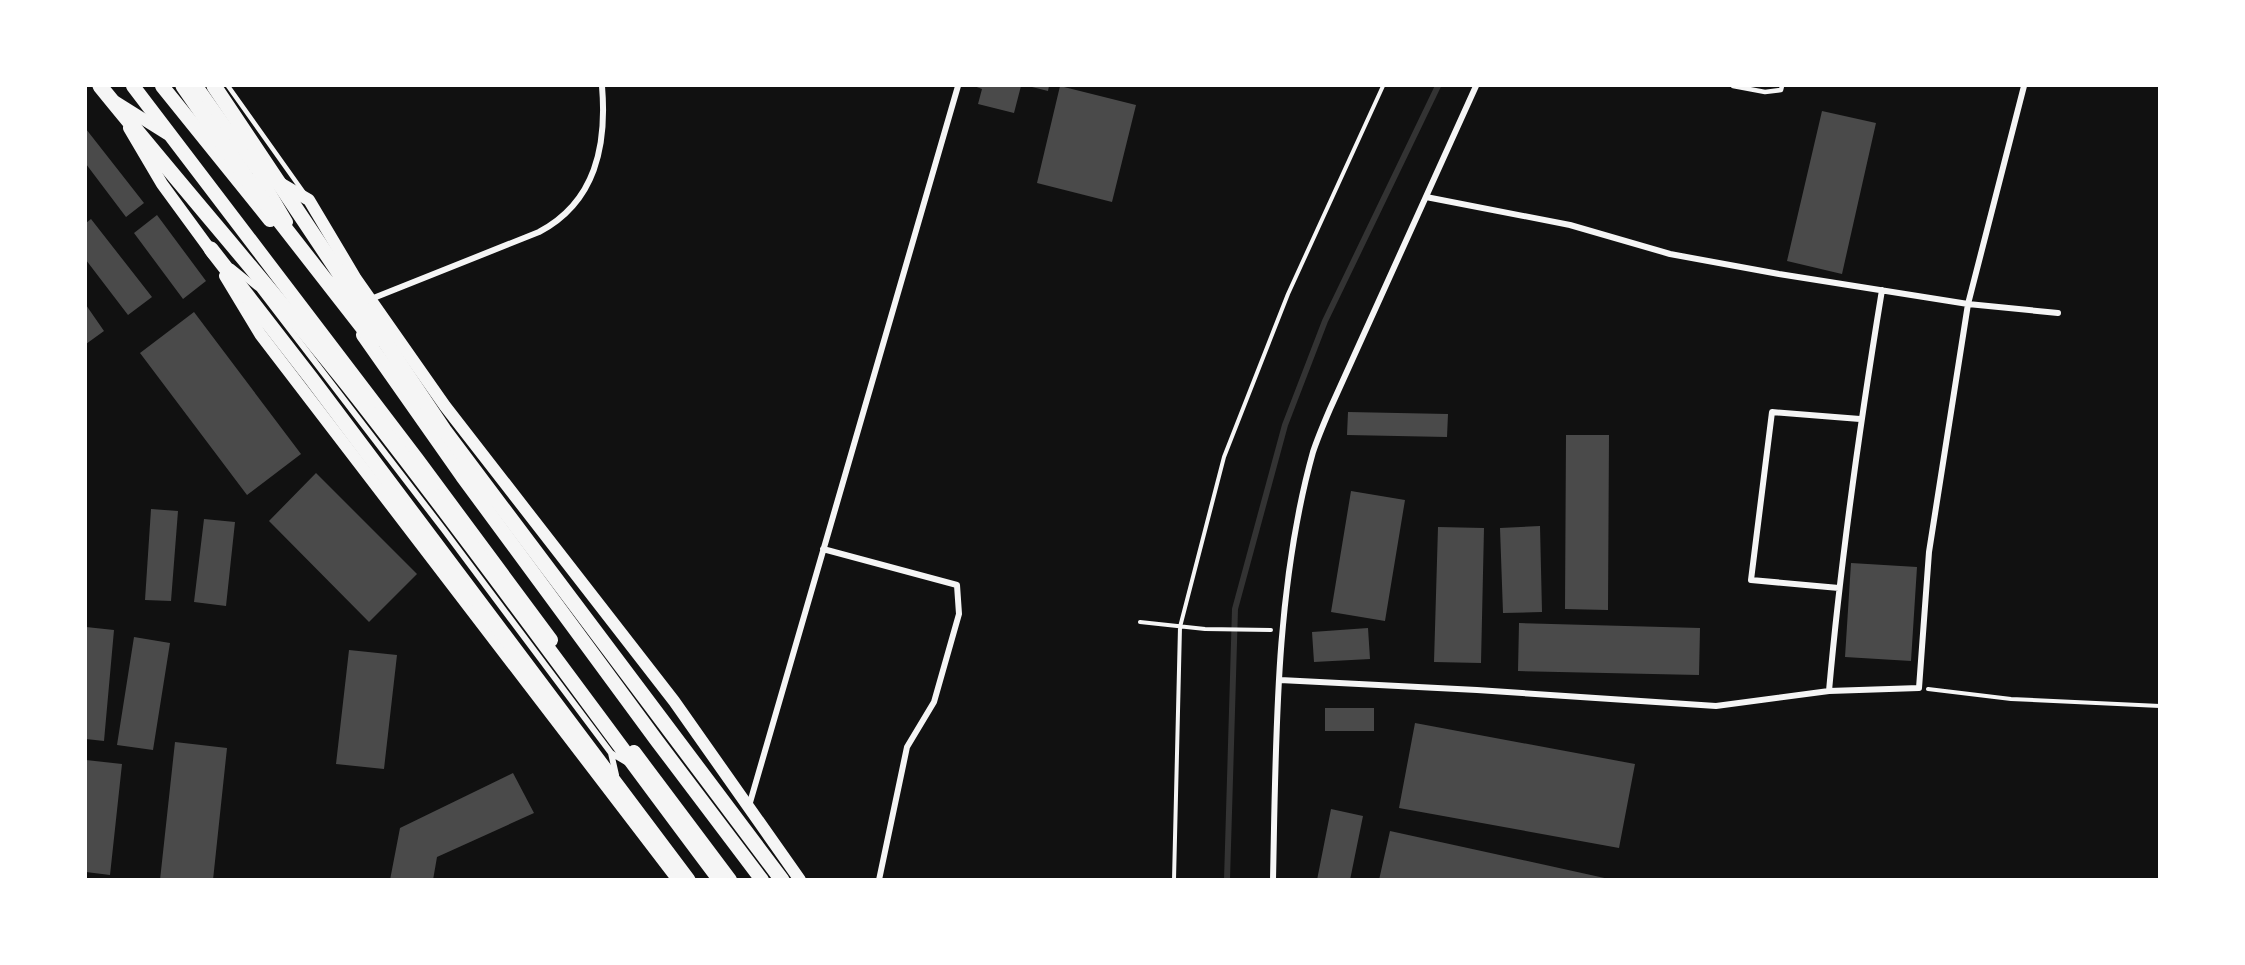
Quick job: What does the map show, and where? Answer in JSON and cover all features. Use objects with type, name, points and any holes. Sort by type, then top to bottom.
[{"type":"highway","points":[[100,86],[304,331],[390,439],[720,879]]},
{"type":"highway","points":[[183,86],[280,223],[444,430],[782,879]]},
{"type":"highway","points":[[214,86],[444,430]]},
{"type":"highway","points":[[211,249],[311,378],[688,879]]},
{"type":"main road","points":[[105,86],[147,162],[211,249],[236,296],[260,334],[678,879]]},
{"type":"main road","points":[[133,86],[417,459],[730,879]]},
{"type":"main road","points":[[162,86],[377,354],[462,476],[650,732],[762,879]]},
{"type":"main road","points":[[197,86],[256,169],[322,283],[445,406]]},
{"type":"main road","points":[[115,101],[170,136]]},
{"type":"main road","points":[[256,169],[309,200],[370,299],[445,406],[674,701],[800,879]]},
{"type":"main road","points":[[462,476],[511,492]]},
{"type":"street","points":[[370,299],[539,232],[564,217],[578,201],[596,165],[603,116],[602,86]]},
{"type":"street","points":[[749,806],[958,86]]},
{"type":"street","points":[[1273,879],[1284,630],[1296,534],[1314,450],[1330,409],[1476,86]]},
{"type":"street","points":[[1280,680],[1716,706],[1829,692],[1919,688],[1929,552],[1968,304],[2024,86]]},
{"type":"street","points":[[212,149],[231,135]]},
{"type":"street","points":[[1426,197],[1570,225],[1670,254],[1968,304],[2058,314]]},
{"type":"street","points":[[247,235],[259,289]]},
{"type":"street","points":[[211,249],[259,289],[611,753],[655,780]]},
{"type":"street","points":[[1829,692],[1860,419],[1882,290]]},
{"type":"street","points":[[1839,588],[1751,580],[1772,412],[1860,419]]},
{"type":"street","points":[[824,549],[957,585],[959,614],[934,702],[907,747],[879,879]]},
{"type":"street","points":[[611,753],[624,811]]},
{"type":"lane","points":[[228,86],[309,200]]},
{"type":"lane","points":[[1732,86],[1765,92],[1781,90],[1782,86]]},
{"type":"path","points":[[1174,879],[1180,627],[1224,457],[1288,294],[1383,86]]},
{"type":"path","points":[[1140,622],[1205,629],[1284,630]]},
{"type":"path","points":[[1919,688],[2011,699],[2160,706]]},
{"type":"building","points":[[974,86],[1021,86],[1014,113],[978,104],[982,89]]},
{"type":"building","points":[[1028,86],[1049,86],[1048,91]]},
{"type":"building","points":[[1060,86],[1136,105],[1112,202],[1037,183]]},
{"type":"building","points":[[1822,111],[1876,123],[1842,274],[1787,261]]},
{"type":"building","points":[[86,129],[144,203],[126,217],[86,164]]},
{"type":"building","points":[[157,215],[206,281],[183,299],[134,233]]},
{"type":"building","points":[[91,219],[152,297],[128,315],[86,260],[86,223]]},
{"type":"building","points":[[86,305],[104,331],[86,344]]},
{"type":"building","points":[[194,312],[301,454],[247,495],[140,353]]},
{"type":"building","points":[[1348,412],[1448,414],[1447,437],[1347,435]]},
{"type":"building","points":[[1566,435],[1609,435],[1608,610],[1565,609]]},
{"type":"building","points":[[316,473],[417,574],[369,622],[269,521]]},
{"type":"building","points":[[1351,491],[1405,500],[1385,621],[1331,612]]},
{"type":"building","points":[[151,509],[178,511],[171,601],[145,600]]},
{"type":"building","points":[[204,519],[235,522],[226,606],[194,602]]},
{"type":"building","points":[[1540,526],[1542,612],[1503,613],[1500,528]]},
{"type":"building","points":[[1438,527],[1484,528],[1481,663],[1434,662]]},
{"type":"building","points":[[1851,563],[1917,567],[1911,661],[1845,657]]},
{"type":"building","points":[[1519,623],[1700,628],[1699,675],[1518,671]]},
{"type":"building","points":[[86,627],[114,630],[104,741],[86,739]]},
{"type":"building","points":[[1368,628],[1370,659],[1314,662],[1312,632]]},
{"type":"building","points":[[134,637],[170,643],[153,750],[117,745]]},
{"type":"building","points":[[349,650],[397,655],[384,769],[336,764]]},
{"type":"building","points":[[1325,708],[1374,708],[1374,731],[1325,731]]},
{"type":"building","points":[[1415,723],[1635,764],[1619,848],[1399,808]]},
{"type":"building","points":[[175,742],[227,748],[213,880],[160,880]]},
{"type":"building","points":[[86,760],[122,764],[110,875],[86,872]]},
{"type":"building","points":[[513,773],[534,813],[437,857],[433,880],[390,880],[400,828]]},
{"type":"building","points":[[1331,809],[1363,816],[1350,880],[1317,880]]},
{"type":"building","points":[[1390,831],[1609,879],[1609,880],[1379,880]]},
{"type":"waterway","points":[[1227,880],[1235,609],[1285,425],[1325,321],[1438,86]]}]
